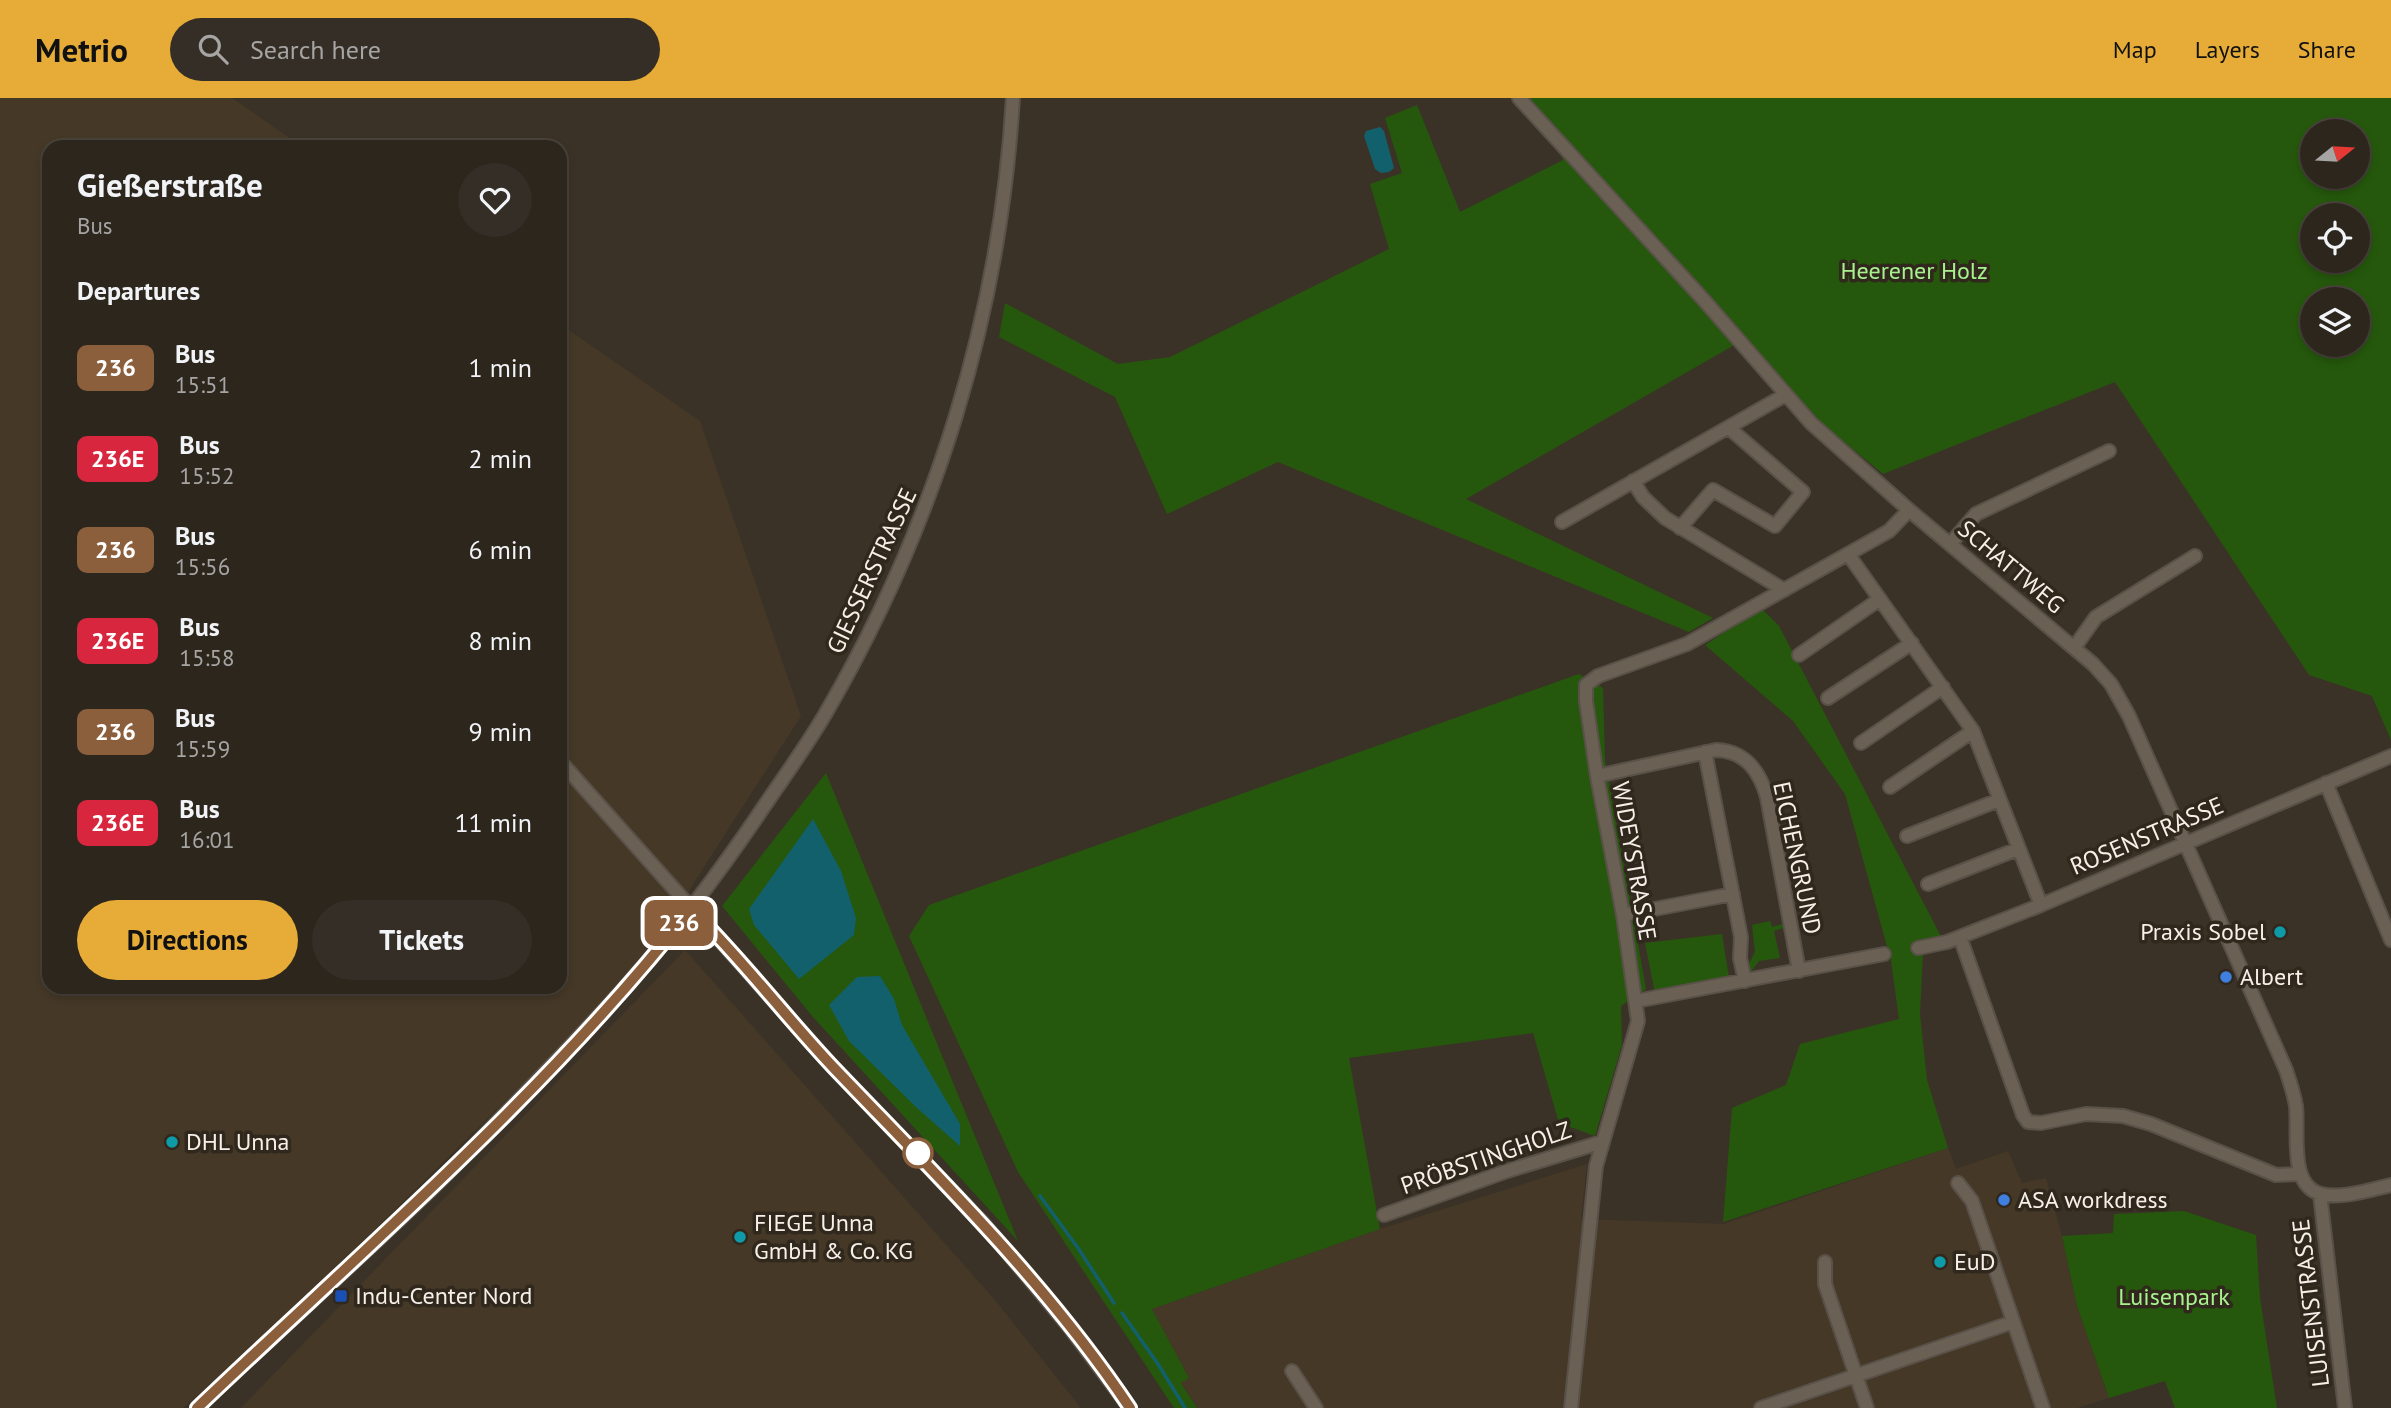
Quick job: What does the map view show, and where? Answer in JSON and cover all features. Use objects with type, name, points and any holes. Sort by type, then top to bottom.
[{"type":"street","name":"GIESSERSTRASSE","points":[[197,1408],[423,1198],[608,1007],[691,909],[746,833],[824,716],[879,611],[918,526],[956,420],[974,360],[1002,218],[1013,98]]},
{"type":"street","name":"SCHATTWEG","points":[[1519,98],[1702,298],[1811,423],[1909,510],[2093,664],[2119,697],[2293,1088],[2300,1174]]},
{"type":"street","points":[[1562,522],[1785,395]]},
{"type":"street","points":[[1679,528],[1713,490],[1775,526],[1803,492],[1729,428]]},
{"type":"street","points":[[1951,544],[1976,514],[2109,451]]},
{"type":"street","points":[[1633,481],[1652,508],[1679,528],[1784,590]]},
{"type":"street","name":"WIDEYSTRASSE","points":[[1571,1408],[1596,1166],[1638,1021],[1623,915],[1597,776],[1586,685],[1598,676],[1687,644],[1889,531],[1909,510]]},
{"type":"street","points":[[1847,554],[1973,732],[2041,905]]},
{"type":"street","points":[[2074,648],[2096,617],[2195,556]]},
{"type":"street","points":[[1799,655],[1880,599]]},
{"type":"street","points":[[1828,698],[1912,643]]},
{"type":"street","points":[[1861,743],[1942,687]]},
{"type":"street","points":[[1890,787],[1973,732]]},
{"type":"street","name":"EICHENGRUND","points":[[1597,776],[1705,752],[1728,751],[1749,762],[1763,785],[1799,971]]},
{"type":"street","points":[[1705,752],[1741,937],[1740,958],[1745,981]]},
{"type":"street","name":"ROSENSTRASSE","points":[[1918,948],[1960,937],[2041,905],[2391,756]]},
{"type":"street","points":[[567,769],[833,1067],[983,1223],[1063,1318],[1130,1408]]},
{"type":"street","points":[[2326,783],[2391,940]]},
{"type":"street","points":[[1908,836],[1999,800]]},
{"type":"street","points":[[1927,884],[2018,849]]},
{"type":"street","points":[[1623,915],[1733,894]]},
{"type":"street","points":[[1960,937],[2023,1115],[2028,1122],[2041,1123],[2087,1114],[2123,1116],[2151,1124],[2276,1175],[2300,1174],[2306,1186],[2320,1194],[2345,1194],[2391,1185]]},
{"type":"street","points":[[1636,1002],[1884,954]]},
{"type":"street","name":"PRÖBSTINGHOLZ","points":[[1384,1214],[1507,1171],[1602,1142]]},
{"type":"street","points":[[1958,1183],[1972,1201],[2043,1408]]},
{"type":"street","name":"LUISENSTRASSE","points":[[2320,1194],[2345,1408]]},
{"type":"street","points":[[1825,1262],[1825,1284],[1867,1408]]},
{"type":"street","points":[[1761,1408],[2013,1322]]},
{"type":"street","points":[[1292,1371],[1316,1408]]},
{"type":"shaded area","points":[[0,98],[232,98],[293,140],[42,140],[42,994],[567,994],[567,329],[700,421],[801,716],[693,884],[675,920],[564,1043],[293,1310],[183,1408],[0,1408]]},
{"type":"shaded area","points":[[685,950],[994,1299],[1081,1408],[241,1408]]},
{"type":"shaded area","points":[[1948,1148],[1956,1169],[2008,1151],[2022,1183],[2046,1178],[2077,1306],[2109,1398],[2077,1408],[1197,1408],[1181,1382],[1189,1378],[1152,1309],[1380,1229],[1587,1164],[1581,1219],[1724,1224]]},
{"type":"green space","name":"Heerener Holz","points":[[1528,98],[2391,98],[2391,740],[2372,696],[2309,675],[2115,382],[1883,474],[1789,393],[1743,340],[1466,499],[1713,618],[1689,632],[1278,462],[1167,514],[1115,397],[999,337],[1005,303],[1118,364],[1170,357],[1389,249],[1370,184],[1402,173],[1385,118],[1417,105],[1460,212],[1563,160],[1545,119]]},
{"type":"green space","points":[[1761,608],[1779,626],[1946,946],[1923,953],[1920,1014],[1927,1080],[1948,1148],[1723,1222],[1732,1108],[1786,1085],[1800,1044],[1899,1019],[1891,961],[1845,794],[1793,721],[1705,645]]},
{"type":"green space","points":[[1579,674],[1603,688],[1605,760],[1646,989],[1621,1006],[1622,1045],[1595,1136],[1559,1123],[1533,1033],[1349,1058],[1380,1229],[1152,1309],[1189,1378],[1181,1383],[1197,1408],[1174,1408],[1018,1172],[909,936],[929,905]]},
{"type":"green space","points":[[826,773],[1018,1241],[813,1017],[722,906]]},
{"type":"green space","points":[[1770,921],[1772,927],[1783,924],[1783,928],[1774,931],[1780,958],[1759,961],[1747,977],[1745,971],[1755,952],[1752,925]]},
{"type":"green space","points":[[1722,934],[1730,984],[1656,998],[1645,943]]},
{"type":"green space","name":"Luisenpark","points":[[2184,1211],[2256,1235],[2260,1298],[2277,1408],[2175,1408],[2165,1381],[2109,1398],[2077,1306],[2062,1236],[2113,1233],[2114,1214]]},
{"type":"water","points":[[1380,127],[1384,131],[1394,168],[1381,173],[1375,169],[1364,136],[1366,131]]},
{"type":"water","points":[[813,819],[841,871],[856,918],[854,935],[799,979],[754,925],[749,909]]},
{"type":"water","points":[[880,976],[894,999],[902,1025],[960,1124],[960,1146],[849,1041],[829,1005],[857,977]]},
{"type":"waterway","points":[[1040,1196],[1114,1303]]},
{"type":"waterway","points":[[1122,1313],[1185,1408]]},
{"type":"bus line","name":"236","points":[[197,1408],[423,1198],[608,1007],[691,909],[833,1067],[983,1223],[1070,1328],[1130,1408]]},
{"type":"place","name":"Praxis Sobel","points":[[2280,932]]},
{"type":"place","name":"Albert","points":[[2226,977]]},
{"type":"place","name":"DHL Unna","points":[[172,1142]]},
{"type":"place","name":"ASA workdress","points":[[2004,1200]]},
{"type":"place","name":"FIEGE Unna GmbH & Co. KG","points":[[740,1237]]},
{"type":"place","name":"EuD","points":[[1940,1262]]},
{"type":"place","name":"Indu-Center Nord","points":[[341,1296]]}]
